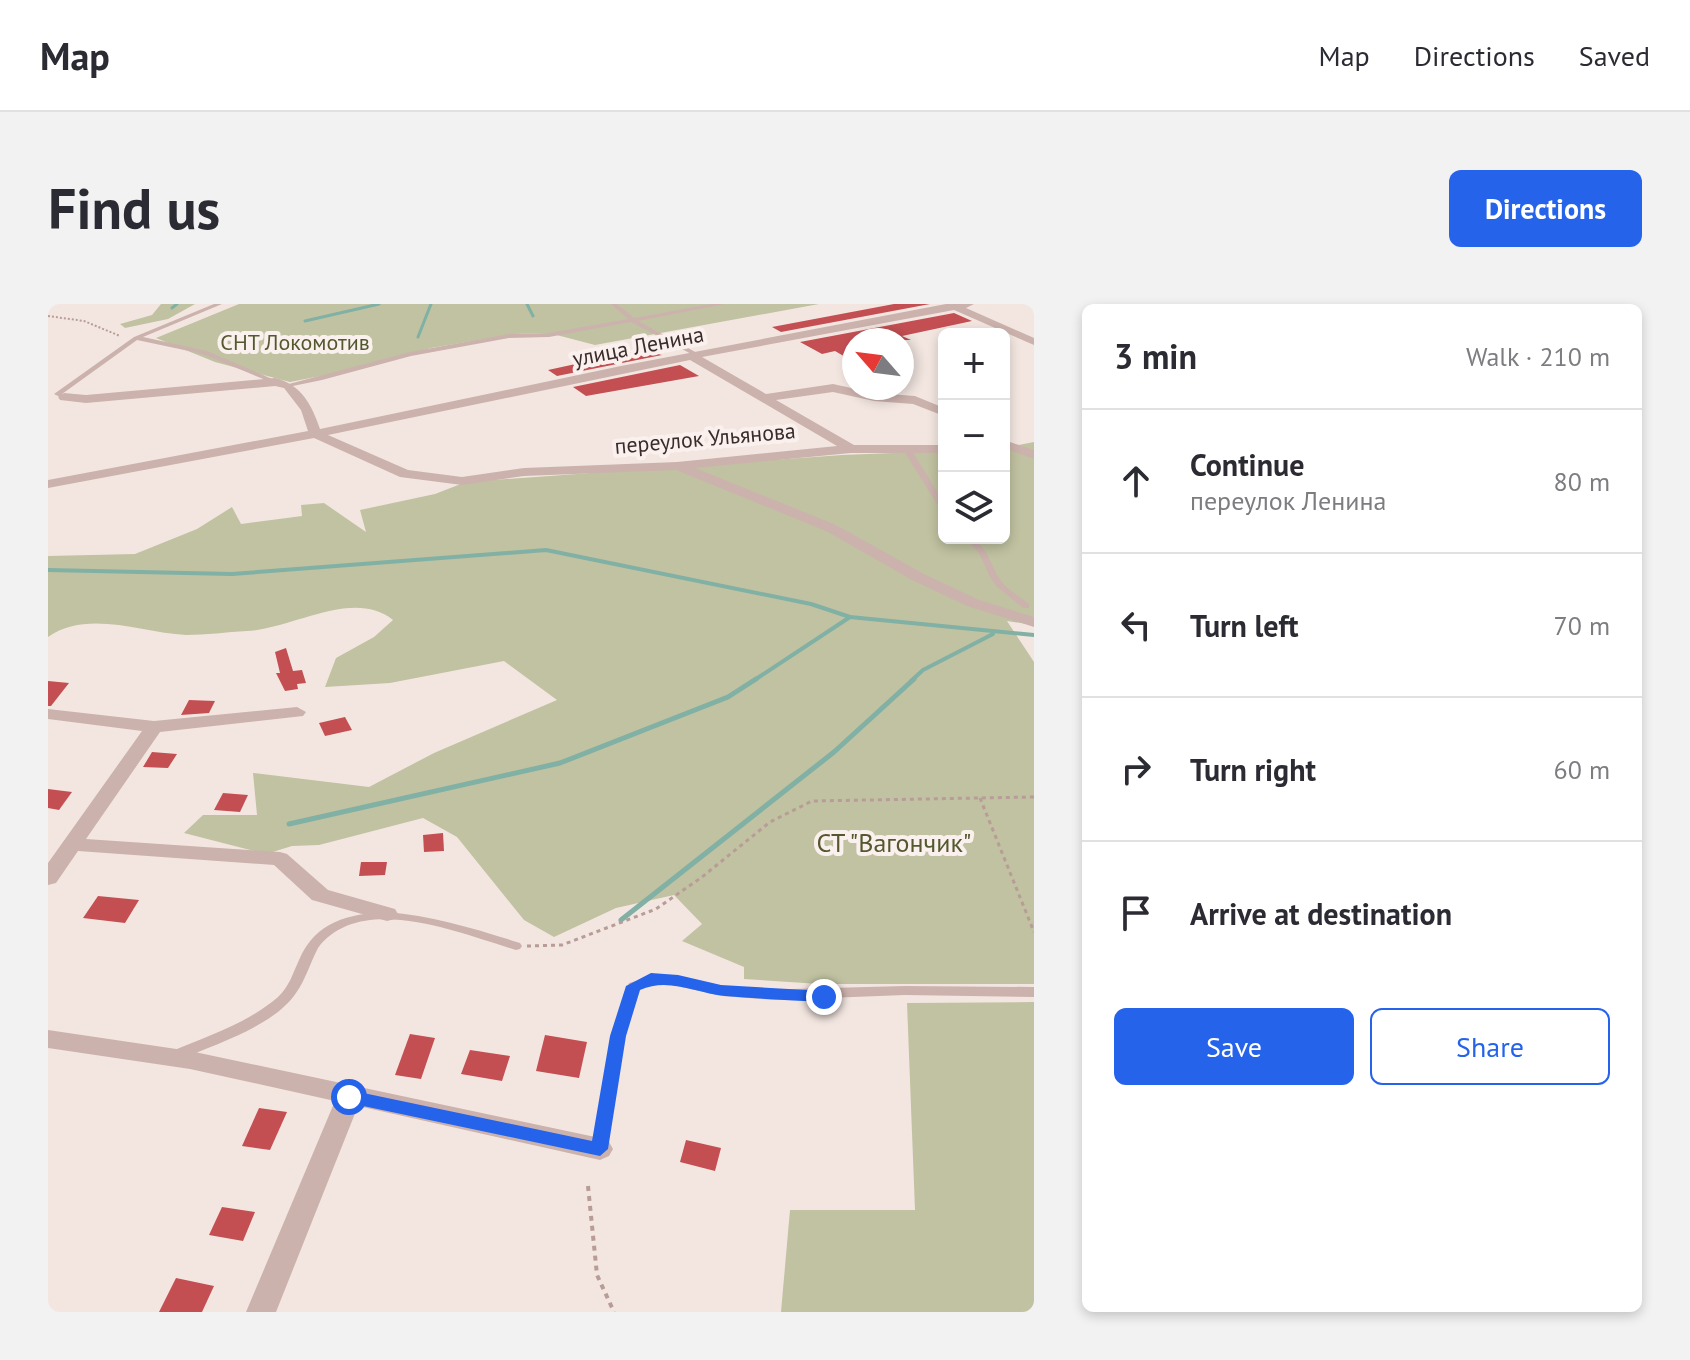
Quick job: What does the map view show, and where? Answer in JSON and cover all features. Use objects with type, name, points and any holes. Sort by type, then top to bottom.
[{"type":"street","name":"улица Ленина","points":[[48,484],[315,434],[489,395],[950,305],[969,304]]},
{"type":"street","points":[[950,305],[1034,342]]},
{"type":"street","name":"переулок Ульянова","points":[[694,356],[851,449]]},
{"type":"street","points":[[64,397],[86,399],[282,384],[307,410],[315,434]]},
{"type":"street","name":"переулок Ульянова","points":[[764,398],[833,388],[874,397],[915,400],[938,410]]},
{"type":"street","name":"переулок Ульянова","points":[[315,434],[405,474],[462,481],[524,472],[677,466],[851,449]]},
{"type":"street","points":[[1010,446],[1034,455]]},
{"type":"street","points":[[851,449],[938,449]]},
{"type":"street","points":[[677,466],[831,528],[918,577],[973,603],[1029,615]]},
{"type":"street","points":[[48,714],[154,727],[297,712]]},
{"type":"street","points":[[48,878],[154,727]]},
{"type":"street","points":[[72,844],[280,859],[320,895],[387,914]]},
{"type":"street","points":[[48,1039],[172,1057],[600,1149]]},
{"type":"street","points":[[261,1312],[349,1097]]},
{"type":"lane","points":[[64,397],[57,394],[132,340],[219,304]]},
{"type":"lane","points":[[614,304],[632,319],[694,356]]},
{"type":"lane","points":[[132,340],[205,352],[282,384],[320,379],[410,354],[509,336],[549,335],[721,304]]},
{"type":"lane","points":[[908,451],[938,499]]},
{"type":"lane","points":[[976,544],[987,554],[994,577],[1029,615]]},
{"type":"lane","points":[[172,1057],[249,1023],[287,997],[316,940],[342,921],[387,914],[455,927],[516,946]]},
{"type":"lane","points":[[600,1149],[618,1036],[634,986],[651,979],[678,980],[721,991],[824,997],[863,992],[1034,992]]},
{"type":"path","points":[[48,316],[84,321],[132,340]]},
{"type":"path","points":[[516,946],[562,945],[656,909],[702,877],[770,822],[812,801],[1034,797]]},
{"type":"path","points":[[980,798],[1034,932]]},
{"type":"path","points":[[588,1186],[597,1275],[614,1312]]},
{"type":"green space","points":[[161,304],[195,304],[168,319],[125,328],[120,324],[152,315]]},
{"type":"green space","name":"СНТ Локомотив","points":[[239,304],[819,304],[595,345],[549,333],[514,334],[431,348],[346,371],[290,382],[215,362],[156,338]]},
{"type":"green space","name":"СТ \"Вагончик\"","points":[[1034,442],[1034,625],[1007,621],[1034,662],[1034,984],[820,984],[744,979],[744,967],[682,941],[702,924],[674,895],[616,908],[554,937],[524,920],[457,837],[423,818],[319,845],[292,846],[266,854],[184,833],[203,815],[257,815],[253,773],[369,787],[434,753],[557,700],[504,661],[390,683],[325,687],[336,658],[374,637],[393,620],[377,611],[360,608],[341,609],[247,631],[186,635],[98,624],[64,629],[48,637],[48,556],[135,554],[197,529],[232,507],[241,524],[302,516],[301,505],[324,503],[366,532],[360,510],[435,494],[466,482],[842,455],[938,451],[938,544],[1010,544],[1010,447]]},
{"type":"green space","points":[[1034,1002],[1034,1312],[781,1312],[790,1210],[915,1210],[907,1003]]},
{"type":"building","points":[[894,304],[930,304],[781,332],[772,327]]},
{"type":"building","points":[[954,313],[972,321],[914,333],[914,328],[874,328]]},
{"type":"building","points":[[842,334],[842,355],[835,351],[822,354],[800,342]]},
{"type":"building","points":[[640,350],[662,355],[557,376],[548,370]]},
{"type":"building","points":[[680,365],[699,376],[586,396],[573,387]]},
{"type":"building","points":[[286,648],[293,671],[302,670],[306,683],[297,684],[298,689],[285,691],[276,673],[280,673],[275,652]]},
{"type":"building","points":[[48,681],[69,683],[51,706],[48,706]]},
{"type":"building","points":[[189,700],[215,701],[209,713],[181,715]]},
{"type":"building","points":[[345,717],[352,730],[325,736],[319,723]]},
{"type":"building","points":[[152,752],[177,754],[168,768],[143,767]]},
{"type":"building","points":[[48,789],[72,792],[59,810],[48,808]]},
{"type":"building","points":[[223,793],[248,795],[240,812],[214,810]]},
{"type":"building","points":[[443,833],[444,851],[424,852],[423,835]]},
{"type":"building","points":[[361,862],[387,862],[385,875],[359,876]]},
{"type":"building","points":[[98,896],[139,900],[125,923],[83,918]]},
{"type":"building","points":[[410,1034],[435,1038],[421,1079],[395,1075]]},
{"type":"building","points":[[545,1035],[587,1042],[579,1078],[536,1071]]},
{"type":"building","points":[[470,1050],[510,1056],[502,1081],[461,1074]]},
{"type":"building","points":[[259,1108],[287,1112],[270,1150],[242,1146]]},
{"type":"building","points":[[686,1140],[721,1148],[715,1171],[680,1162]]},
{"type":"building","points":[[222,1207],[255,1212],[243,1241],[209,1235]]},
{"type":"building","points":[[176,1278],[214,1286],[202,1312],[159,1312]]},
{"type":"waterway","points":[[172,308],[177,304]]},
{"type":"waterway","points":[[305,321],[379,304]]},
{"type":"waterway","points":[[418,337],[431,304]]},
{"type":"waterway","points":[[527,304],[533,316]]},
{"type":"waterway","points":[[48,570],[232,574],[546,550],[811,604],[850,617]]},
{"type":"waterway","points":[[753,681],[850,617]]},
{"type":"waterway","points":[[850,617],[1034,635]]},
{"type":"waterway","points":[[911,681],[923,670],[993,634]]},
{"type":"waterway","points":[[289,824],[560,763],[728,697],[756,679]]},
{"type":"waterway","points":[[621,920],[834,752],[914,679]]},
{"type":"route","points":[[349,1097],[600,1149],[618,1036],[634,986],[651,979],[678,980],[721,991],[824,997]]}]
